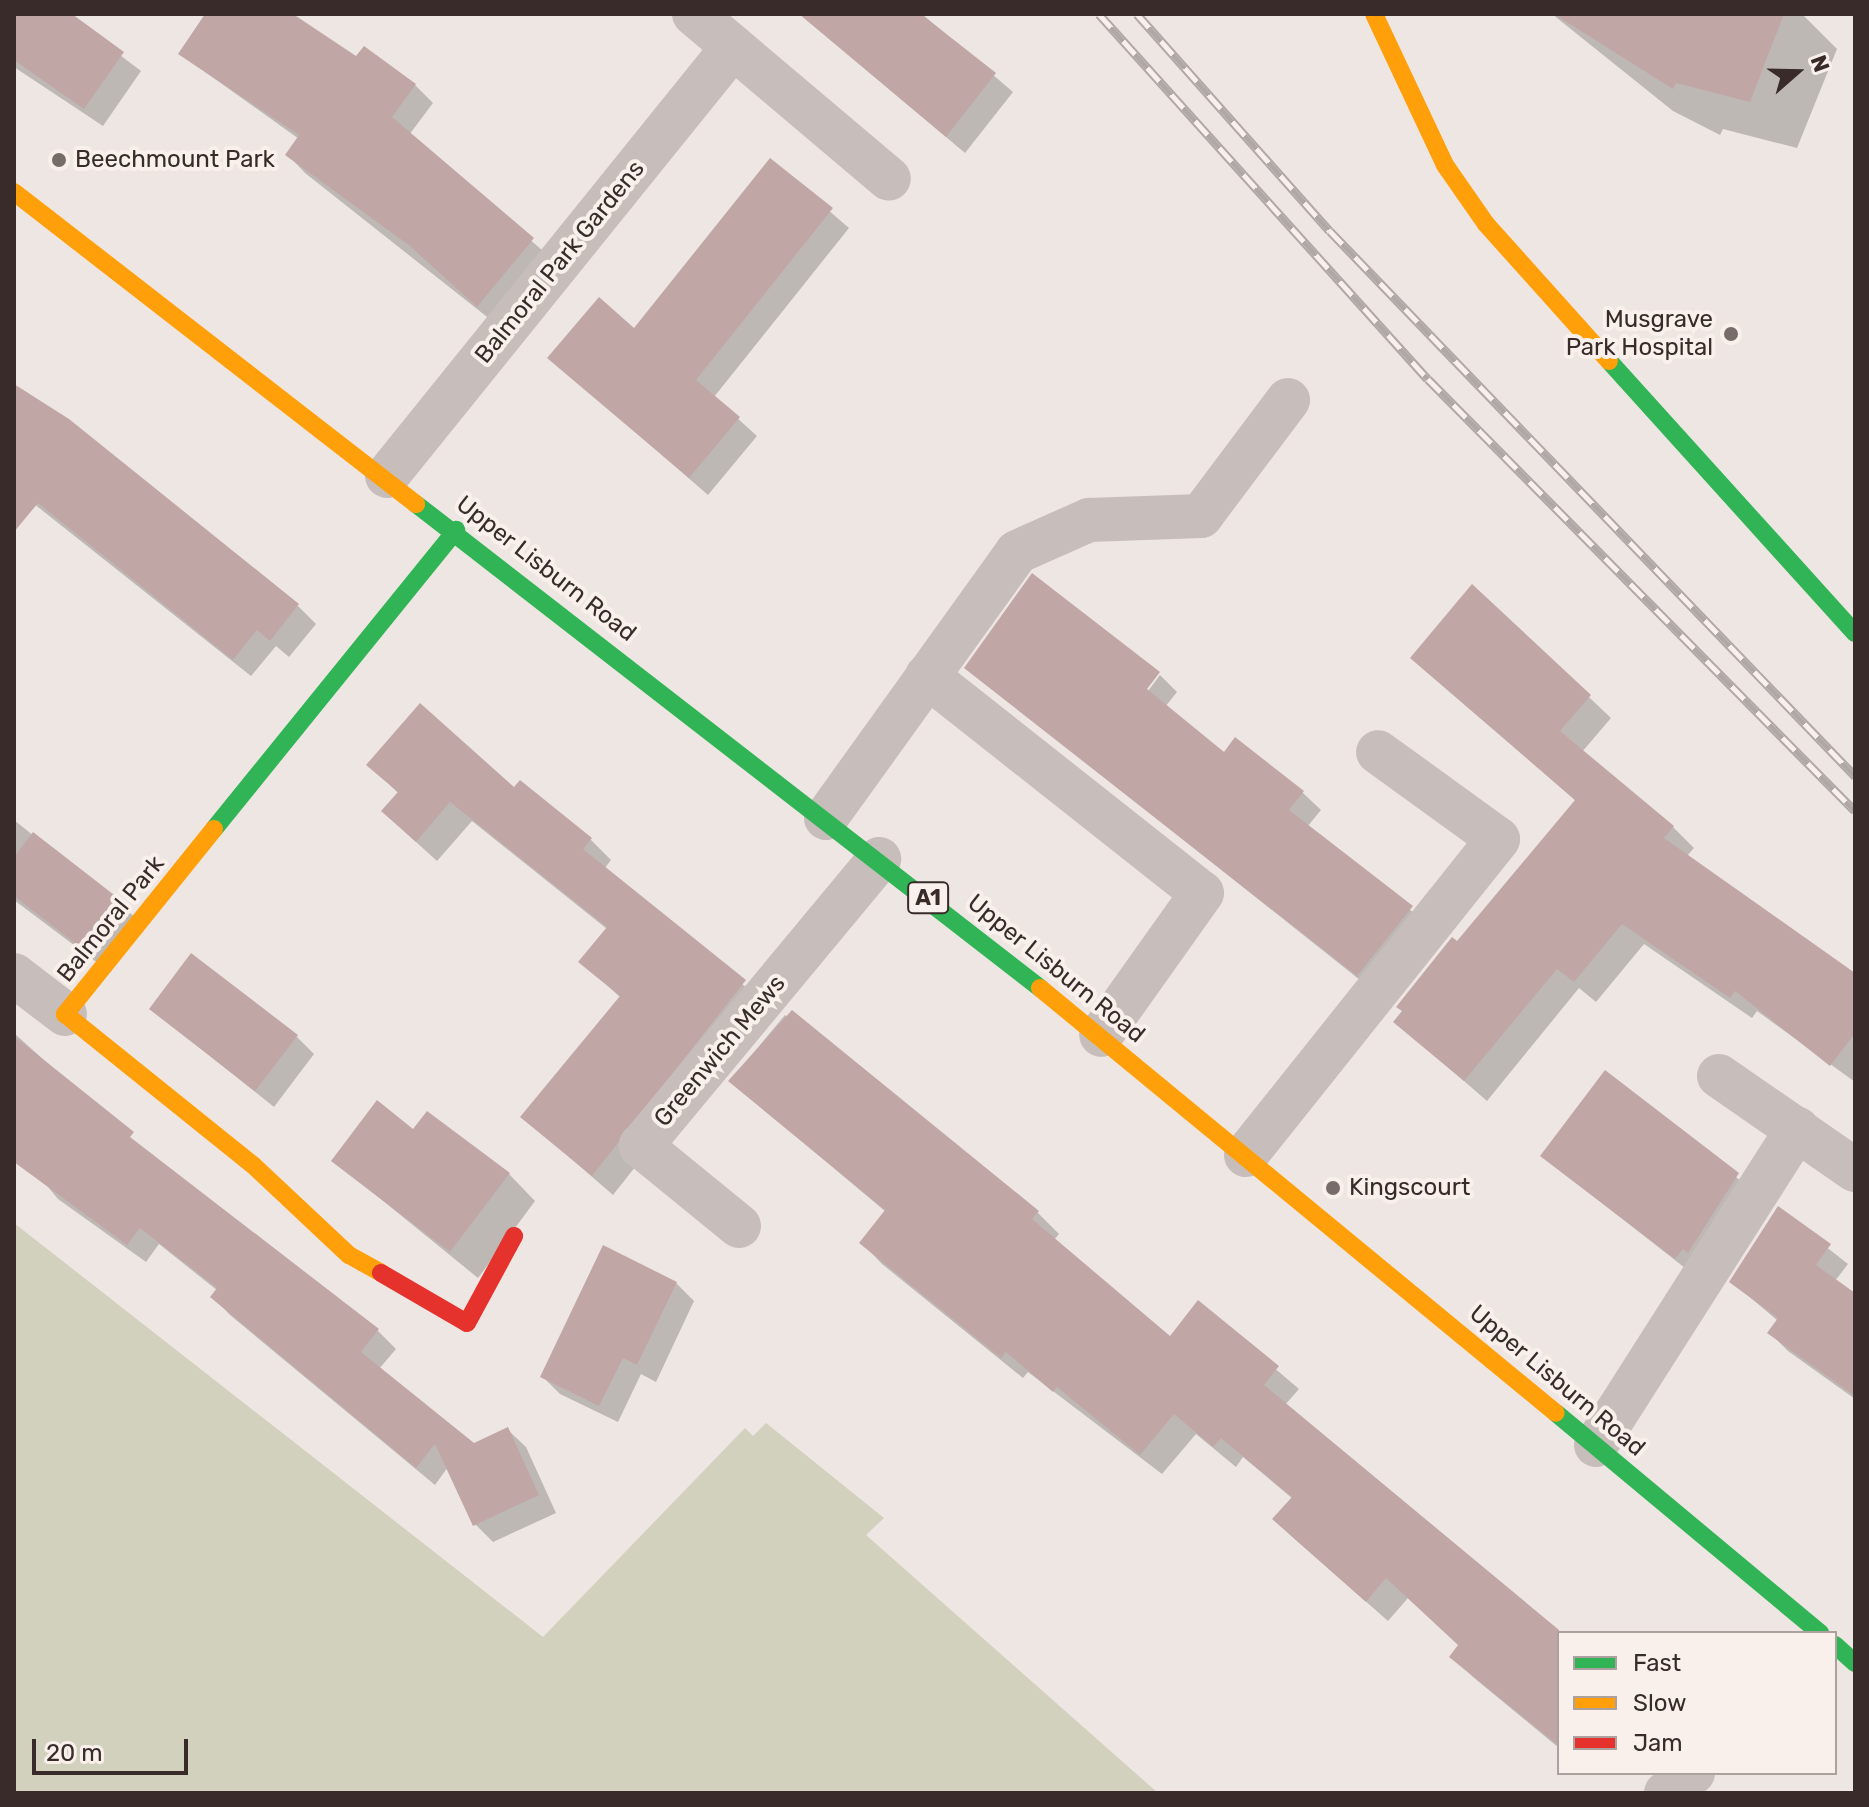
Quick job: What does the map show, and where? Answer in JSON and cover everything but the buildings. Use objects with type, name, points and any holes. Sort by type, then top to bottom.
[{"type":"main road","points":[[1374,14],[1445,165],[1486,224],[1855,633]]},
{"type":"main road","name":"Upper Lisburn Road","points":[[14,192],[387,476],[1101,1035],[1596,1445],[1813,1631]]},
{"type":"main road","name":"Balmoral Park","points":[[456,530],[65,1014],[253,1165],[349,1255],[467,1323],[514,1236]]},
{"type":"street","points":[[694,14],[889,179]]},
{"type":"street","name":"Balmoral Park Gardens","points":[[387,476],[733,47]]},
{"type":"street","points":[[826,818],[1017,552],[1089,520],[1201,516],[1288,400]]},
{"type":"street","points":[[927,676],[1202,893],[1101,1035]]},
{"type":"street","points":[[1246,1155],[1498,839],[1378,752]]},
{"type":"street","name":"Greenwich Mews","points":[[739,1226],[641,1146],[879,859]]},
{"type":"street","points":[[14,975],[65,1014]]},
{"type":"street","points":[[1719,1076],[1855,1170]]},
{"type":"street","points":[[1596,1445],[1797,1129]]},
{"type":"street","points":[[1666,1793],[1690,1775]]},
{"type":"green space","points":[[14,1223],[543,1637],[745,1428],[753,1436],[766,1423],[884,1518],[866,1535],[1158,1793],[14,1793]]},
{"type":"railway","points":[[1099,14],[1428,379],[1855,811]]},
{"type":"railway","points":[[1137,14],[1330,231],[1855,776]]},
{"type":"traffic: fast","points":[[1609,361],[1855,633]]},
{"type":"traffic: fast","points":[[416,504],[1040,988]]},
{"type":"traffic: fast","points":[[214,829],[456,530]]},
{"type":"traffic: fast","points":[[1556,1413],[1818,1631]]},
{"type":"traffic: fast","points":[[1837,1647],[1855,1663]]},
{"type":"traffic: slow","points":[[1374,14],[1445,165],[1486,224],[1609,361]]},
{"type":"traffic: slow","points":[[14,192],[416,504]]},
{"type":"traffic: slow","points":[[214,829],[65,1014],[253,1165],[349,1255],[381,1273]]},
{"type":"traffic: slow","points":[[1040,988],[1556,1413]]},
{"type":"traffic: jam","points":[[381,1273],[467,1323],[514,1236]]},
{"type":"place","name":"Beechmount Park","points":[[59,160]]},
{"type":"place","name":"Musgrave Park Hospital","points":[[1731,334]]},
{"type":"place","name":"Kingscourt","points":[[1333,1188]]}]
